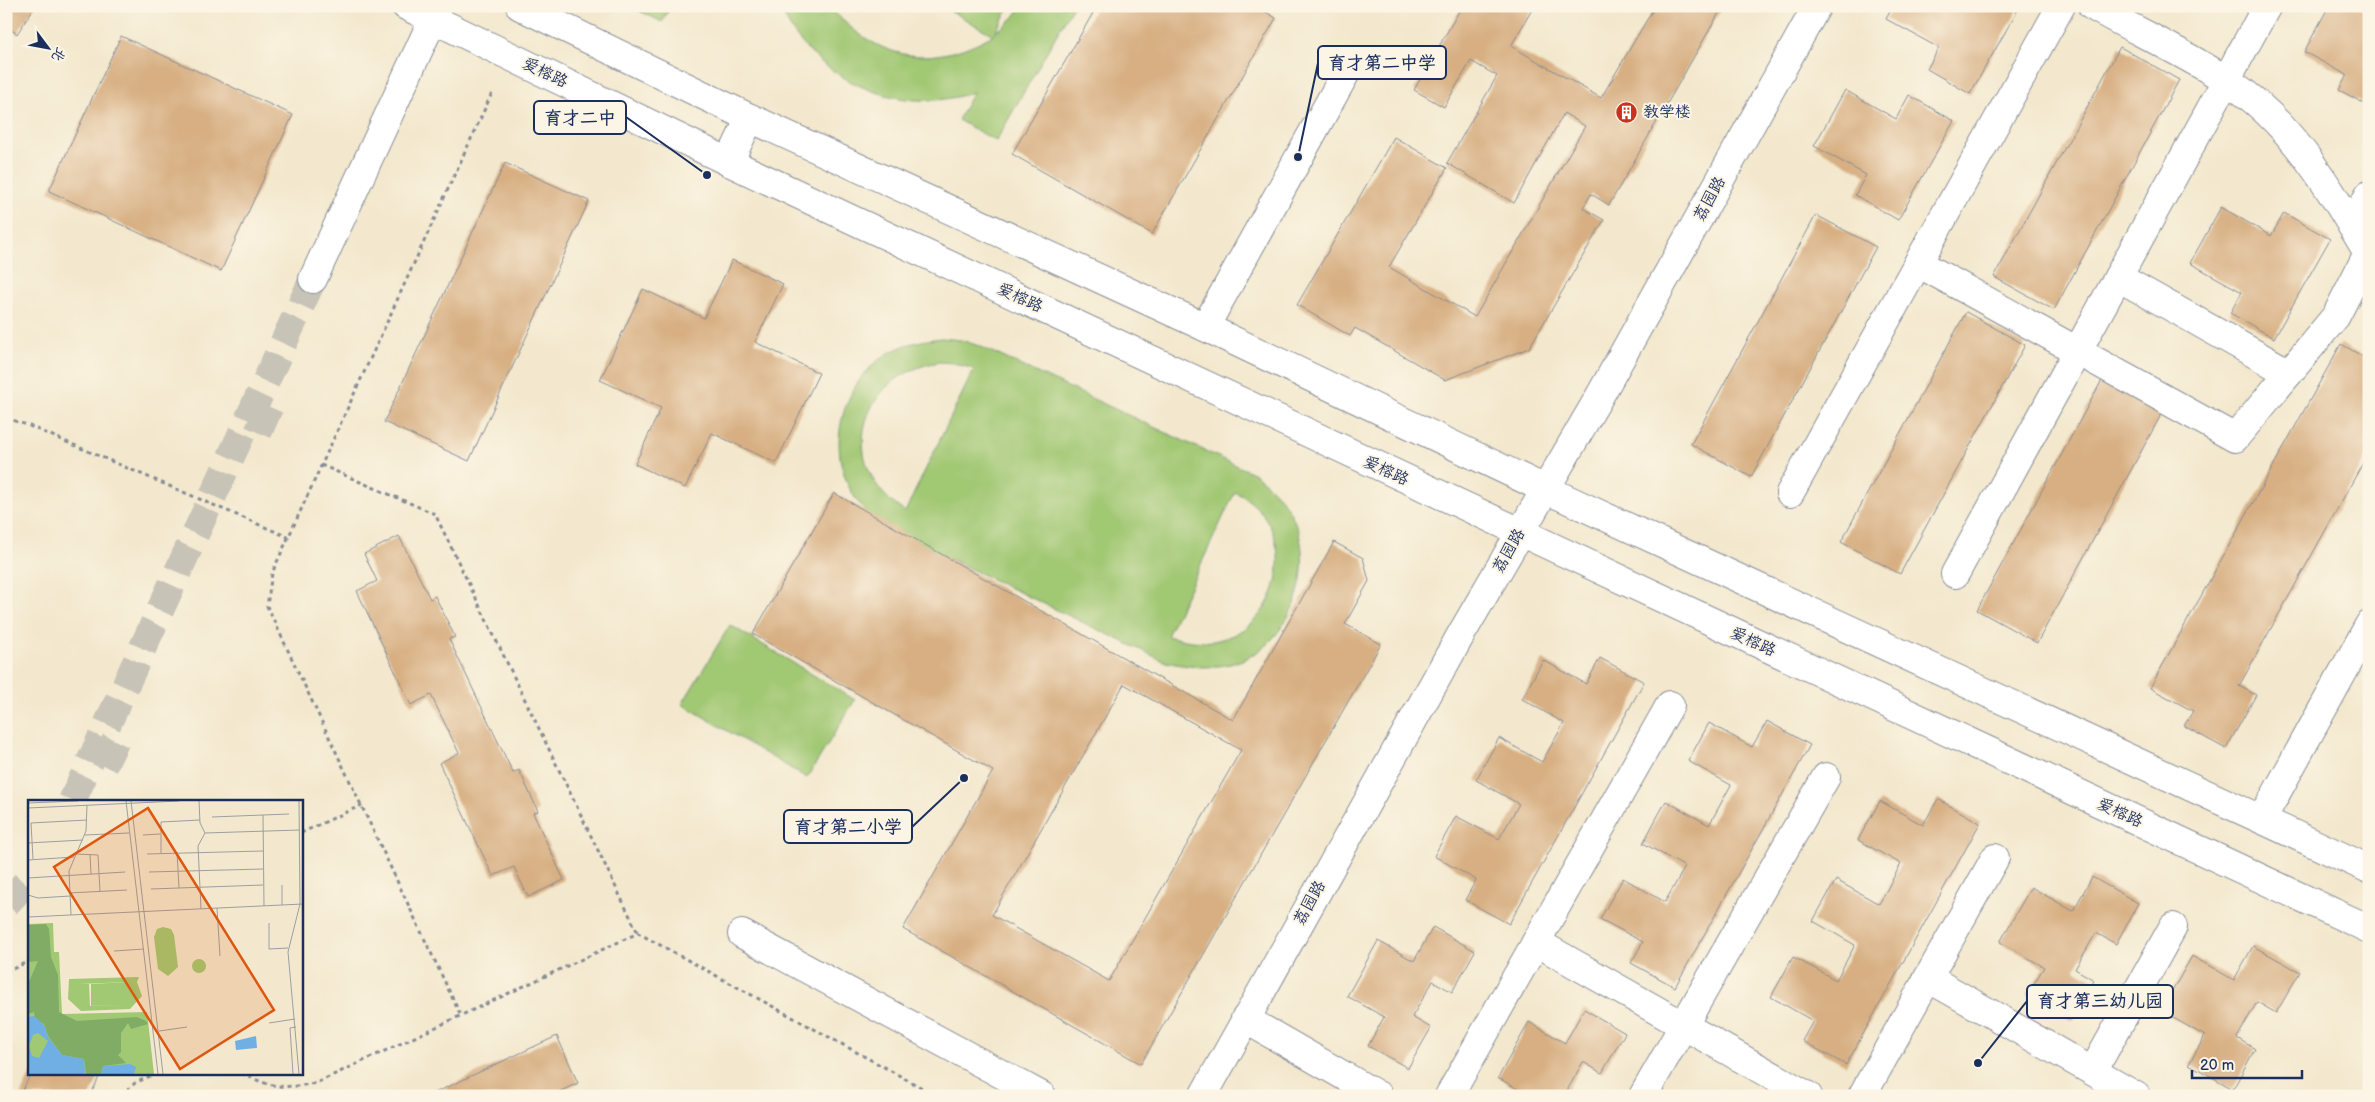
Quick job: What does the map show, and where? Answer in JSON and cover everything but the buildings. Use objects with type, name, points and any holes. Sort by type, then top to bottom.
[{"type":"street","name":"爱榕路","points":[[406,6],[729,162],[2369,929]]},
{"type":"street","points":[[520,6],[750,118],[1205,327],[1545,489],[2369,869]]},
{"type":"street","name":"荔园路","points":[[1203,1096],[1520,532],[1598,399],[1817,6]]},
{"type":"street","points":[[1790,494],[2061,6]]},
{"type":"street","points":[[1918,263],[2235,438],[2336,316],[2368,254],[2332,193],[2297,144],[2261,108],[2227,80],[2092,6]]},
{"type":"street","points":[[1955,574],[2267,6]]},
{"type":"street","points":[[314,279],[433,19]]},
{"type":"street","points":[[1205,327],[1350,67]]},
{"type":"street","points":[[729,162],[750,118]]},
{"type":"street","points":[[2352,226],[2369,195]]},
{"type":"street","points":[[2118,277],[2289,372]]},
{"type":"street","points":[[2262,819],[2369,625]]},
{"type":"street","points":[[1449,1096],[1670,705]]},
{"type":"street","points":[[1643,1096],[1826,777]]},
{"type":"street","points":[[1862,1096],[1995,858]]},
{"type":"street","points":[[2093,1071],[2173,927]]},
{"type":"street","points":[[742,934],[1042,1096]]},
{"type":"street","points":[[1536,942],[1808,1096]]},
{"type":"street","points":[[1928,978],[2136,1096]]},
{"type":"street","points":[[1245,1019],[1379,1096]]},
{"type":"path","points":[[642,12],[643,6]]},
{"type":"path","points":[[460,1014],[267,606],[272,573],[492,91]]},
{"type":"path","points":[[6,418],[27,425],[288,537]]},
{"type":"path","points":[[321,464],[435,514],[638,933],[936,1096]]},
{"type":"path","points":[[302,833],[362,805]]},
{"type":"path","points":[[243,1074],[274,1087],[292,1087],[316,1083],[460,1014],[638,933]]},
{"type":"path","points":[[6,972],[28,961]]},
{"type":"path","points":[[121,1096],[135,1083],[155,1074]]},
{"type":"green space","points":[[630,6],[671,6],[662,22]]},
{"type":"green space","points":[[779,6],[829,6],[847,24],[866,38],[885,48],[905,54],[926,56],[947,53],[970,46],[993,35],[942,6],[1010,6],[994,34],[1013,18],[1022,6],[1073,6],[996,141],[958,120],[973,92],[954,98],[906,99],[884,95],[862,87],[823,63],[806,48],[790,27]]},
{"type":"green space","points":[[942,338],[961,340],[979,346],[1255,474],[1267,484],[1291,513],[1301,541],[1302,562],[1300,585],[1293,606],[1283,626],[1268,643],[1251,656],[1222,666],[1198,667],[1166,662],[889,530],[868,513],[858,502],[847,483],[841,463],[839,442],[841,422],[848,402],[857,383],[871,367],[887,354],[906,345]],"holes":[[[939,362],[954,363],[974,369],[905,512],[883,493],[869,471],[863,448],[865,425],[874,403],[889,385],[911,371]],[[1235,492],[1257,507],[1271,528],[1277,550],[1277,574],[1270,597],[1257,617],[1238,633],[1207,642],[1190,641],[1167,636]]]},
{"type":"green space","points":[[730,625],[855,700],[807,778],[682,704]]},
{"type":"tunnel","points":[[72,800],[313,279]]},
{"type":"tunnel","points":[[251,414],[283,428]]},
{"type":"tunnel","points":[[97,747],[132,764]]},
{"type":"tunnel","points":[[6,904],[28,880]]},
{"type":"place","name":"教学楼","points":[[1627,112]]},
{"type":"place","name":"育才第二中学","points":[[1298,157]]},
{"type":"place","name":"育才二中","points":[[707,175]]},
{"type":"place","name":"育才第二小学","points":[[964,778]]},
{"type":"place","name":"育才第三幼儿园","points":[[1978,1063]]}]
